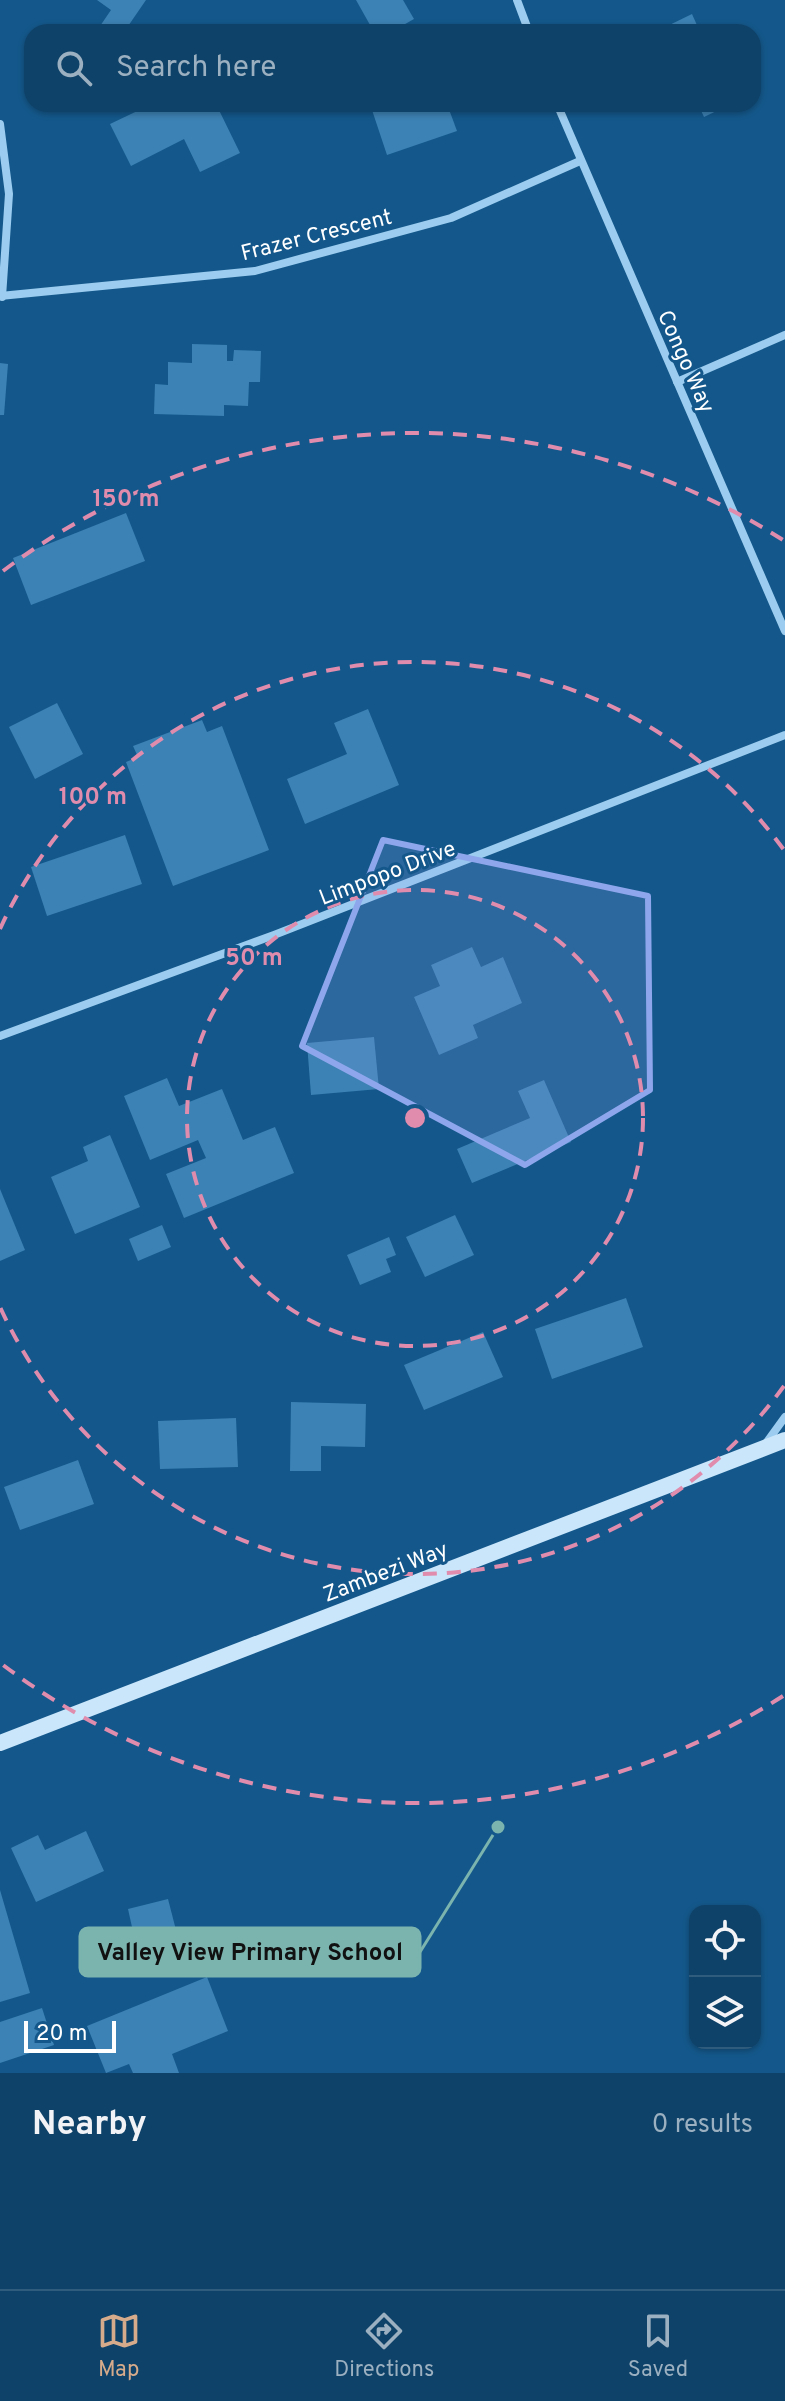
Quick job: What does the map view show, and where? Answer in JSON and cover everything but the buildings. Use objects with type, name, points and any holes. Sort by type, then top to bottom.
[{"type":"main road","name":"Zambezi Way","points":[[0,1743],[785,1440]]},
{"type":"street","points":[[517,0],[526,24]]},
{"type":"street","name":"Congo Way","points":[[560,112],[785,631]]},
{"type":"street","points":[[0,124],[9,194],[1,296]]},
{"type":"street","name":"Frazer Crescent","points":[[1,296],[255,271],[451,218],[580,161]]},
{"type":"street","points":[[677,382],[785,335]]},
{"type":"street","name":"Limpopo Drive","points":[[0,1036],[274,935],[785,735]]},
{"type":"street","points":[[760,1450],[785,1417]]},
{"type":"highlighted area","points":[[383,840],[648,896],[650,1090],[525,1165],[302,1046]]},
{"type":"place","name":"Valley View Primary School","points":[[498,1827]]}]
